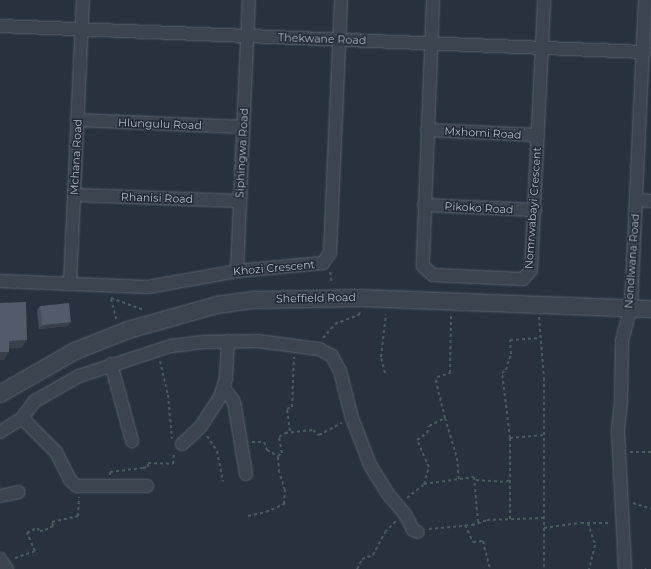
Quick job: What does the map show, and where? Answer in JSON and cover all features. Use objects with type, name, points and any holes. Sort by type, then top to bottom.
[{"type":"street","name":"Mchana Road","points":[[70,284],[83,0]]},
{"type":"street","name":"Siphingwa Road","points":[[237,271],[249,0]]},
{"type":"street","name":"Khozi Crescent","points":[[0,281],[157,286],[237,271],[282,265],[315,265],[323,263],[330,253],[341,0]]},
{"type":"street","name":"Nomrwabayi Crescent","points":[[433,0],[422,260],[425,270],[432,275],[527,277],[531,270],[535,210],[544,0]]},
{"type":"street","name":"Nondlwana Road","points":[[625,569],[618,452],[621,354],[631,308],[644,52],[645,0]]},
{"type":"street","name":"Thekwane Road","points":[[0,26],[644,52]]},
{"type":"street","name":"Hlungulu Road","points":[[77,120],[243,127]]},
{"type":"street","name":"Mxhomi Road","points":[[427,130],[538,135]]},
{"type":"street","name":"Rhanisi Road","points":[[74,195],[240,201]]},
{"type":"street","points":[[637,200],[651,201]]},
{"type":"street","name":"Pikoko Road","points":[[424,205],[535,210]]},
{"type":"street","name":"Sheffield Road","points":[[0,394],[69,354],[128,330],[217,305],[254,300],[368,298],[651,309]]},
{"type":"street","points":[[182,444],[201,426],[214,409],[224,388],[228,341]]},
{"type":"street","points":[[0,432],[22,418],[36,401],[63,384],[111,364],[151,351],[186,343],[228,341],[319,349],[332,356],[340,371],[352,418],[370,465],[388,494],[402,510],[412,530],[418,532]]},
{"type":"street","points":[[111,364],[132,441]]},
{"type":"street","points":[[224,388],[234,402],[246,474]]},
{"type":"street","points":[[22,418],[56,452],[70,480],[77,486],[147,486]]},
{"type":"street","points":[[0,496],[19,492]]},
{"type":"path","points":[[98,285],[111,299],[117,321]]},
{"type":"path","points":[[111,299],[147,311]]},
{"type":"path","points":[[319,349],[324,336],[335,324],[359,315],[360,309]]},
{"type":"path","points":[[385,373],[380,357],[387,310]]},
{"type":"path","points":[[450,314],[450,373],[437,377],[436,383],[457,458],[460,479]]},
{"type":"path","points":[[539,316],[544,378],[544,569]]},
{"type":"path","points":[[510,518],[510,438],[502,373],[506,370],[511,354],[510,340],[540,338]]},
{"type":"path","points":[[290,431],[287,409],[292,407],[296,346]]},
{"type":"path","points":[[110,487],[110,472],[136,470],[148,467],[148,463],[173,464],[175,448],[182,444],[170,436],[168,395],[159,356],[153,356],[151,351]]},
{"type":"path","points":[[248,516],[284,504],[285,490],[279,472],[278,456],[282,453],[279,437],[290,431],[300,434],[313,430],[319,436],[352,418]]},
{"type":"path","points":[[357,569],[362,559],[373,555],[385,532],[424,484],[429,467],[417,440],[427,433],[429,426],[445,418]]},
{"type":"path","points":[[201,426],[216,451],[223,481]]},
{"type":"path","points":[[238,431],[250,431],[251,441],[264,442],[267,450],[278,456]]},
{"type":"path","points":[[510,438],[543,435]]},
{"type":"path","points":[[618,452],[651,452]]},
{"type":"path","points":[[424,484],[474,477],[476,480],[506,482],[510,479]]},
{"type":"path","points":[[476,480],[478,522]]},
{"type":"path","points":[[3,563],[35,551],[27,533],[37,528],[40,531],[45,530],[53,526],[52,522],[78,516],[77,486]]},
{"type":"path","points":[[620,501],[651,509]]},
{"type":"path","points":[[418,532],[474,525],[478,522],[510,518],[544,518]]},
{"type":"path","points":[[543,528],[588,523],[622,522]]},
{"type":"path","points":[[588,523],[596,545],[589,569]]},
{"type":"path","points":[[465,525],[473,542],[483,541],[490,569]]},
{"type":"building","points":[[26,302],[27,340],[9,341],[9,352],[0,352],[0,303]]},
{"type":"building","points":[[69,303],[71,322],[42,325],[40,306]]}]
